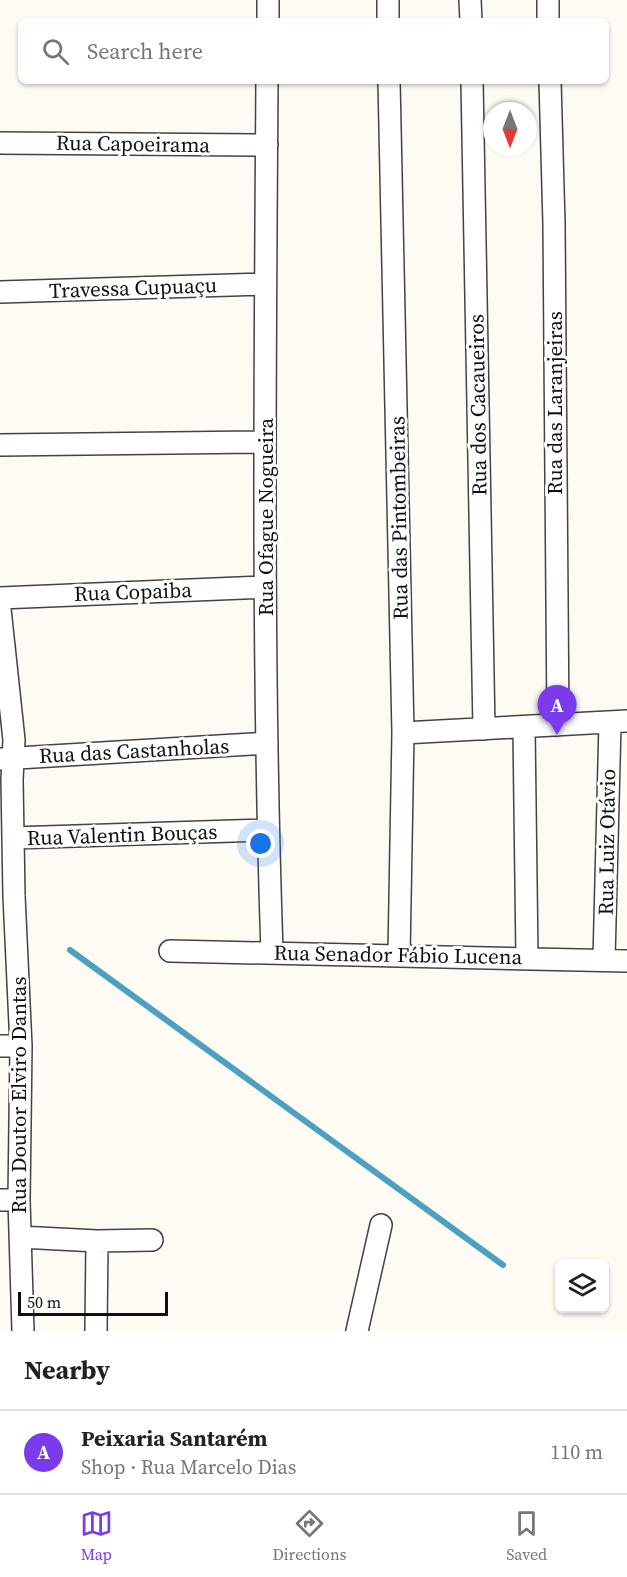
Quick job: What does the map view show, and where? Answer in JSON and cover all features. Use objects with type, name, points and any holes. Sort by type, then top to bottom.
[{"type":"street","points":[[268,0],[268,18]]},
{"type":"street","points":[[388,0],[388,18]]},
{"type":"street","points":[[470,0],[471,18]]},
{"type":"street","points":[[548,0],[548,18]]},
{"type":"street","name":"Rua Ofague Nogueira","points":[[267,84],[265,284],[267,830],[272,952]]},
{"type":"street","name":"Rua das Pintombeiras","points":[[389,84],[403,733],[399,955]]},
{"type":"street","name":"Rua dos Cacaueiros","points":[[472,84],[484,729]]},
{"type":"street","name":"Rua das Laranjeiras","points":[[550,84],[554,236],[558,725]]},
{"type":"street","name":"Rua Capoeirama","points":[[0,142],[267,145]]},
{"type":"street","name":"Travessa Cupuaçu","points":[[0,292],[265,284]]},
{"type":"street","points":[[0,445],[266,442]]},
{"type":"street","name":"Rua Copaiba","points":[[0,598],[266,587]]},
{"type":"street","name":"Rua Doutor Elviro Dantas","points":[[0,609],[14,740],[7,759],[12,780],[14,838],[7,896],[21,1046],[10,1200],[20,1237],[23,1331]]},
{"type":"street","points":[[403,733],[618,722]]},
{"type":"street","name":"Rua Luiz Otávio","points":[[604,960],[618,722]]},
{"type":"street","points":[[524,728],[528,958]]},
{"type":"street","name":"Rua das Castanholas","points":[[7,759],[267,743]]},
{"type":"street","name":"Rua Valentin Bouças","points":[[14,838],[267,830]]},
{"type":"street","name":"Rua Senador Fábio Lucena","points":[[170,951],[627,961]]},
{"type":"street","points":[[0,1046],[21,1046]]},
{"type":"street","points":[[357,1331],[381,1225]]},
{"type":"street","points":[[20,1237],[97,1241],[152,1240]]},
{"type":"street","points":[[96,1331],[97,1241]]},
{"type":"waterway","points":[[70,950],[503,1265]]},
{"type":"place","name":"Peixaria Santarém","points":[[557,735]]}]
